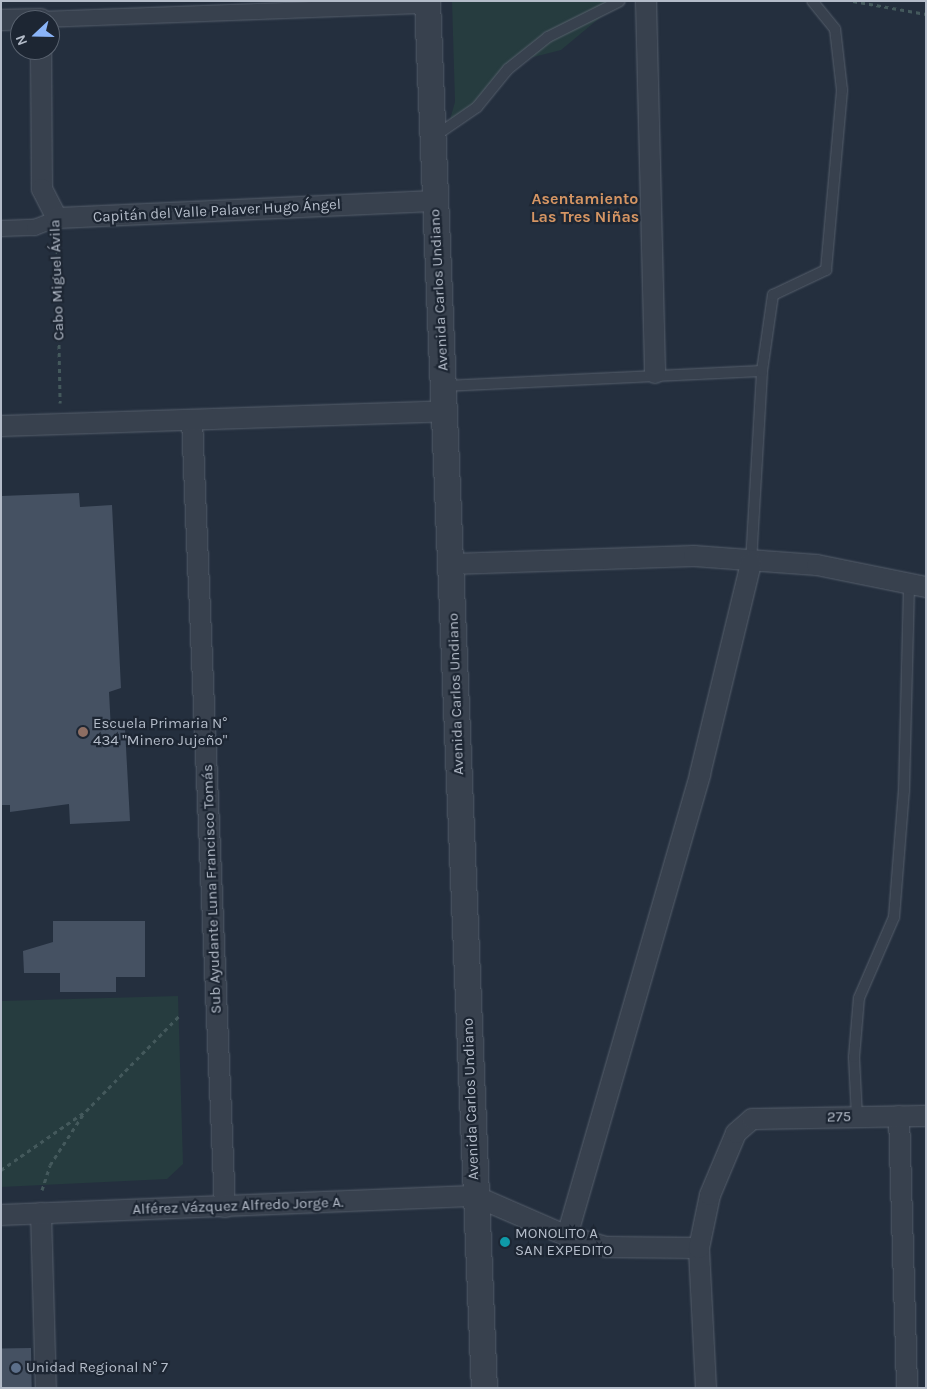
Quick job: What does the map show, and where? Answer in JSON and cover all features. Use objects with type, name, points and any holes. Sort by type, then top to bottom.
[{"type":"street","points":[[646,1],[655,373]]},
{"type":"street","name":"Avenida Carlos Undiano","points":[[427,3],[452,564],[475,1196],[484,1388]]},
{"type":"street","points":[[60,13],[427,3]]},
{"type":"street","name":"Cabo Miguel Ávila","points":[[41,60],[42,189],[57,218]]},
{"type":"street","name":"Capitán del Valle Palaver Hugo Ángel","points":[[1,228],[34,227],[57,218],[435,201]]},
{"type":"street","points":[[1,426],[444,411]]},
{"type":"street","name":"Sub Ayudante Luna Francisco Tomás","points":[[192,420],[225,1207]]},
{"type":"street","points":[[452,564],[694,556],[751,563],[817,565],[917,584]]},
{"type":"street","points":[[567,1236],[700,774],[751,563]]},
{"type":"street","points":[[899,1116],[907,1388]]},
{"type":"street","name":"275","points":[[699,1248],[714,1186],[736,1133],[752,1119],[926,1116]]},
{"type":"street","points":[[475,1196],[567,1236],[606,1247],[699,1248],[706,1388]]},
{"type":"street","name":"Alférez Vázquez Alfredo Jorge A.","points":[[1,1215],[475,1196]]},
{"type":"street","points":[[41,1213],[46,1388]]},
{"type":"lane","points":[[432,137],[477,107],[508,69],[548,37],[620,1]]},
{"type":"lane","points":[[751,563],[762,371],[773,295],[826,270],[842,90],[835,29],[812,1]]},
{"type":"lane","points":[[444,386],[655,373],[762,371]]},
{"type":"lane","points":[[857,1117],[854,1057],[859,998],[894,917],[917,584]]},
{"type":"path","points":[[853,1],[926,14]]},
{"type":"path","name":"Cabo Miguel Ávila","points":[[57,218],[60,424]]},
{"type":"path","points":[[1,1170],[86,1110],[179,1016]]},
{"type":"path","points":[[41,1213],[42,1185],[50,1166],[86,1110]]},
{"type":"green space","points":[[452,1],[620,1],[561,50],[506,64],[474,103],[449,123],[455,102]]},
{"type":"green space","points":[[178,996],[183,1164],[167,1179],[1,1187],[1,1001]]},
{"type":"building","points":[[79,493],[80,507],[112,505],[121,688],[109,692],[111,730],[125,729],[130,821],[70,824],[69,804],[10,812],[10,805],[1,805],[1,496]]},
{"type":"building","points":[[53,921],[145,921],[145,977],[116,977],[116,992],[60,992],[60,973],[24,973],[23,951],[53,942]]},
{"type":"building","name":"Unidad Regional N° 7","points":[[31,1348],[32,1388],[2,1388],[1,1349]]},
{"type":"place","name":"Escuela Primaria N° 434 \"Minero Jujeño\"","points":[[83,732]]},
{"type":"place","name":"MONOLITO A SAN EXPEDITO","points":[[505,1242]]},
{"type":"place","name":"Unidad Regional N° 7","points":[[16,1368]]},
{"type":"district","name":"Asentamiento Las Tres Niñas","points":[[585,208]]}]
